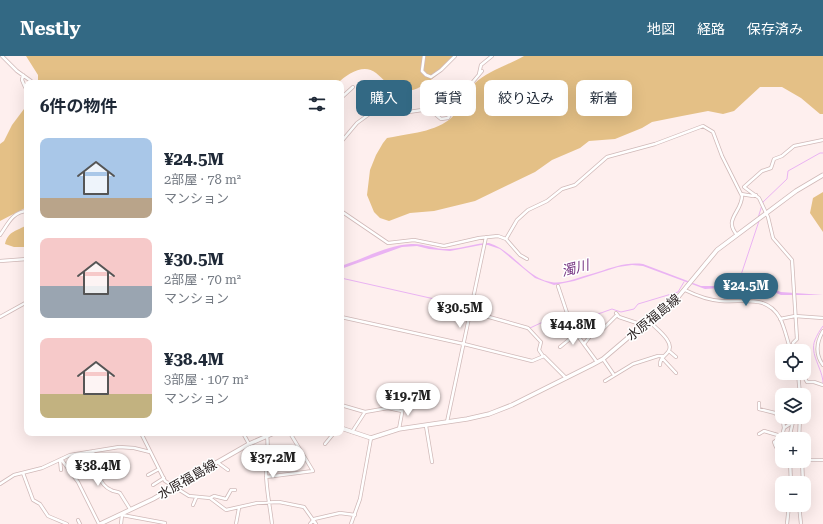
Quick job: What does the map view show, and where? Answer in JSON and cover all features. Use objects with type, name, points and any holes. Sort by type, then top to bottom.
[{"type":"main road","name":"水原福島線","points":[[371,438],[399,429],[446,423],[489,414],[603,359],[643,325],[669,308],[692,282],[710,257],[796,191],[823,175]]},
{"type":"main road","points":[[344,429],[371,438]]},
{"type":"main road","name":"水原福島線","points":[[99,524],[174,488],[249,444],[267,436]]},
{"type":"street","points":[[2,56],[30,80]]},
{"type":"street","points":[[424,56],[422,71],[431,77],[441,70],[455,56]]},
{"type":"street","points":[[479,75],[481,65],[492,56]]},
{"type":"street","points":[[344,138],[357,123],[386,102],[402,113],[429,110],[441,119],[448,118],[461,96],[482,72]]},
{"type":"street","points":[[23,75],[22,80],[24,85]]},
{"type":"street","points":[[344,95],[352,87]]},
{"type":"street","points":[[506,239],[517,220],[528,210],[547,201],[562,190],[575,185],[608,157],[655,144],[700,126],[705,126],[713,132],[722,156],[742,194],[742,201],[732,224],[733,230],[737,236]]},
{"type":"street","points":[[793,344],[797,339],[792,260],[780,249],[773,238],[768,217],[765,214],[764,206],[756,195],[744,186],[762,171],[771,168],[774,159],[780,157],[794,146],[823,140]]},
{"type":"street","points":[[742,194],[753,196],[756,195]]},
{"type":"street","points":[[0,234],[9,220],[19,212],[24,211]]},
{"type":"street","points":[[344,213],[388,243],[414,240],[444,246],[486,237],[498,236],[506,239],[520,255],[527,259]]},
{"type":"street","points":[[446,423],[472,308],[486,237]]},
{"type":"street","points":[[0,261],[24,259]]},
{"type":"street","points":[[558,286],[572,328],[597,362]]},
{"type":"street","points":[[685,290],[699,297],[713,300],[755,300],[769,307],[780,319],[789,344]]},
{"type":"street","points":[[0,317],[24,304]]},
{"type":"street","points":[[472,308],[482,315],[532,330],[541,342],[539,350],[566,378]]},
{"type":"street","points":[[584,344],[598,326],[603,329],[617,314],[643,325]]},
{"type":"street","points":[[780,319],[795,316],[823,318]]},
{"type":"street","points":[[344,318],[464,344],[532,361],[544,356]]},
{"type":"street","points":[[649,321],[669,343],[669,351],[676,357]]},
{"type":"street","points":[[823,331],[817,345],[818,358],[823,366]]},
{"type":"street","points":[[560,347],[576,334]]},
{"type":"street","points":[[660,365],[662,357],[669,351]]},
{"type":"street","points":[[605,381],[614,374],[633,364],[658,356],[662,357],[676,373]]},
{"type":"street","points":[[603,359],[614,374]]},
{"type":"street","points":[[799,380],[800,387]]},
{"type":"street","points":[[800,387],[806,382],[822,384]]},
{"type":"street","points":[[399,429],[404,402]]},
{"type":"street","points":[[759,403],[759,409],[772,412],[782,420],[784,428],[783,432]]},
{"type":"street","points":[[344,406],[365,412],[388,408],[402,411]]},
{"type":"street","points":[[352,432],[365,412]]},
{"type":"street","points":[[784,428],[790,424]]},
{"type":"street","points":[[426,426],[432,462]]},
{"type":"street","points":[[759,434],[764,431],[775,435]]},
{"type":"street","points":[[142,436],[164,478],[174,488],[188,496],[196,498],[210,498],[214,496],[226,499],[231,490],[235,490]]},
{"type":"street","points":[[245,436],[249,444]]},
{"type":"street","points":[[267,436],[268,447],[266,477],[272,524]]},
{"type":"street","points":[[266,477],[313,471],[292,436]]},
{"type":"street","points":[[325,444],[332,436]]},
{"type":"street","points":[[350,524],[355,515],[367,465],[371,438]]},
{"type":"street","points":[[0,484],[14,475],[42,468],[70,455],[126,447],[150,452]]},
{"type":"street","points":[[93,451],[95,466],[99,477],[110,490],[120,493],[130,509]]},
{"type":"street","points":[[61,459],[61,470]]},
{"type":"street","points":[[61,459],[78,482],[99,524]]},
{"type":"street","points":[[811,460],[823,460]]},
{"type":"street","points":[[217,462],[228,470]]},
{"type":"street","points":[[148,475],[159,469]]},
{"type":"street","points":[[23,473],[32,500],[40,504],[48,516],[67,524]]},
{"type":"street","points":[[153,485],[164,478]]},
{"type":"street","points":[[193,505],[196,498]]},
{"type":"street","points":[[210,498],[226,510],[269,502],[302,506],[308,510],[316,524]]},
{"type":"street","points":[[236,524],[238,508]]},
{"type":"street","points":[[787,524],[788,512]]},
{"type":"street","points":[[800,512],[801,524]]},
{"type":"street","points":[[121,524],[122,514],[165,523]]},
{"type":"street","points":[[310,524],[314,519],[340,514],[355,515]]},
{"type":"street","points":[[78,520],[80,524]]},
{"type":"shaded area","points":[[26,56],[456,56],[431,80],[420,80],[420,87],[412,90],[412,80],[384,80],[376,73],[366,69],[361,69],[351,73],[341,80],[38,80],[38,75]]},
{"type":"shaded area","points":[[524,56],[823,56],[823,114],[820,114],[801,98],[782,87],[760,87],[734,111],[723,114],[708,111],[652,122],[642,128],[615,139],[589,141],[580,148],[552,160],[535,172],[475,201],[434,211],[410,213],[389,221],[380,218],[374,212],[367,195],[370,170],[383,143],[387,138],[435,128],[453,116],[476,116],[476,82],[492,72]]},
{"type":"shaded area","points":[[24,109],[24,209],[0,221],[0,144],[4,141],[12,125]]},
{"type":"shaded area","points":[[823,192],[823,232],[810,213],[813,198]]},
{"type":"shaded area","points":[[24,226],[24,247],[14,247],[5,244],[8,236]]},
{"type":"shaded area","name":"濁川","points":[[489,243],[498,247],[534,275],[551,282],[566,281],[620,265],[643,264],[701,286],[727,286],[752,282],[781,292],[823,295],[781,295],[752,283],[736,287],[705,289],[643,266],[632,265],[618,267],[574,281],[554,285],[535,278],[500,249],[488,245],[450,251],[417,246],[402,247],[344,268],[344,265],[402,245],[421,244],[450,249]]},
{"type":"waterway","points":[[758,218],[763,202],[787,179],[788,171],[820,153],[823,153]]},
{"type":"waterway","points":[[738,284],[759,221]]},
{"type":"waterway","points":[[344,279],[470,307]]},
{"type":"waterway","points":[[528,327],[530,328],[545,321],[570,324],[612,309],[621,312],[634,309],[638,304],[678,292],[684,282]]},
{"type":"waterway","points":[[475,309],[483,314],[511,322]]},
{"type":"waterway","points":[[823,326],[815,340],[814,351],[823,383]]}]
